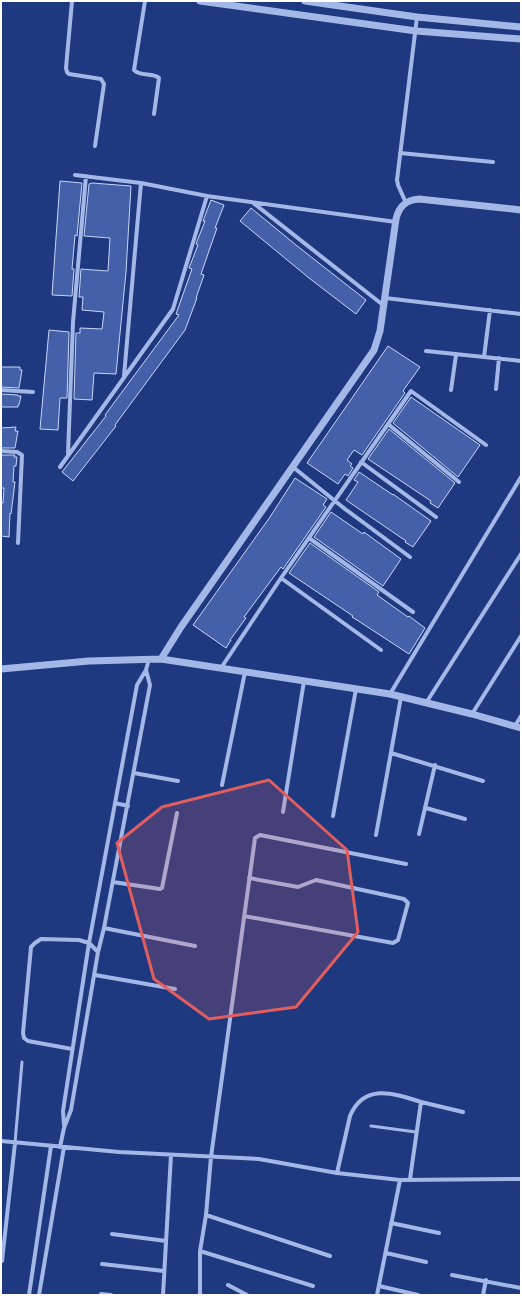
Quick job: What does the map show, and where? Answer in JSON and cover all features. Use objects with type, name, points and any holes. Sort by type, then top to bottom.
[{"type":"street","points":[[72,1],[66,68],[67,72],[69,74],[102,79],[104,84],[95,146]]},
{"type":"street","points":[[145,1],[134,70],[138,73],[156,76],[159,78],[154,114]]},
{"type":"street","points":[[200,1],[416,31],[521,39]]},
{"type":"street","points":[[305,1],[417,17],[521,27]]},
{"type":"street","points":[[406,202],[397,180],[417,17]]},
{"type":"street","points":[[400,153],[494,162]]},
{"type":"street","points":[[75,175],[141,183],[207,196],[396,222]]},
{"type":"street","points":[[67,456],[73,322],[86,176]]},
{"type":"street","points":[[124,377],[141,183]]},
{"type":"street","points":[[60,467],[173,309],[207,196]]},
{"type":"street","points":[[161,659],[181,627],[374,350],[379,336],[396,222],[401,207],[406,202],[419,200],[521,210]]},
{"type":"street","points":[[251,202],[384,306]]},
{"type":"street","points":[[385,298],[521,314]]},
{"type":"street","points":[[484,357],[490,310]]},
{"type":"street","points":[[426,351],[521,360]]},
{"type":"street","points":[[451,390],[456,355]]},
{"type":"street","points":[[496,389],[499,358]]},
{"type":"street","points":[[1,390],[33,392]]},
{"type":"street","points":[[221,668],[281,578],[411,390],[486,445]]},
{"type":"street","points":[[388,424],[459,482]]},
{"type":"street","points":[[1,451],[17,452],[22,455],[18,543]]},
{"type":"street","points":[[361,462],[436,517]]},
{"type":"street","points":[[293,467],[335,501],[410,556]]},
{"type":"street","points":[[390,694],[521,477]]},
{"type":"street","points":[[309,538],[413,612]]},
{"type":"street","points":[[426,703],[521,554]]},
{"type":"street","points":[[281,578],[381,650]]},
{"type":"street","points":[[472,714],[521,636]]},
{"type":"street","points":[[1,669],[89,661],[161,659],[390,694],[518,727],[521,716]]},
{"type":"street","points":[[39,1295],[62,1147],[64,1128],[63,1111],[89,943],[137,685],[146,670],[149,660]]},
{"type":"street","points":[[64,1128],[71,1110],[98,952],[128,806],[150,685],[146,670]]},
{"type":"street","points":[[222,785],[245,672]]},
{"type":"street","points":[[283,812],[304,681]]},
{"type":"street","points":[[333,816],[356,689]]},
{"type":"street","points":[[376,835],[401,697]]},
{"type":"street","points":[[391,753],[483,780]]},
{"type":"street","points":[[419,834],[435,765]]},
{"type":"street","points":[[134,773],[178,781]]},
{"type":"street","points":[[115,803],[128,806]]},
{"type":"street","points":[[426,808],[465,819]]},
{"type":"street","points":[[113,882],[160,889],[162,888],[177,814]]},
{"type":"street","points":[[200,1295],[200,1251],[206,1215],[211,1157],[255,838],[260,835],[406,864]]},
{"type":"street","points":[[244,916],[393,943],[398,940],[408,904],[404,899],[316,880],[298,886],[249,878]]},
{"type":"street","points":[[104,928],[195,946]]},
{"type":"street","points":[[72,1049],[28,1041],[24,1038],[23,1033],[31,947],[42,939],[80,940],[89,943],[98,952]]},
{"type":"street","points":[[95,975],[175,989]]},
{"type":"street","points":[[337,1173],[353,1108],[359,1101],[367,1096],[376,1092],[396,1094],[421,1102],[464,1112]]},
{"type":"street","points":[[410,1179],[421,1102]]},
{"type":"street","points":[[1,1141],[119,1152],[259,1159],[337,1173],[400,1180],[521,1179]]},
{"type":"street","points":[[1,1262],[15,1143]]},
{"type":"street","points":[[29,1295],[51,1146]]},
{"type":"street","points":[[163,1295],[171,1155]]},
{"type":"street","points":[[377,1295],[400,1180]]},
{"type":"street","points":[[206,1215],[330,1256]]},
{"type":"street","points":[[391,1223],[439,1232]]},
{"type":"street","points":[[112,1234],[166,1240]]},
{"type":"street","points":[[200,1251],[313,1286]]},
{"type":"street","points":[[386,1253],[426,1262]]},
{"type":"street","points":[[102,1264],[164,1271]]},
{"type":"street","points":[[452,1274],[521,1288]]},
{"type":"street","points":[[482,1295],[486,1280]]},
{"type":"street","points":[[228,1286],[247,1295]]},
{"type":"street","points":[[379,1286],[418,1295]]},
{"type":"street","points":[[101,1294],[110,1295]]},
{"type":"lane","points":[[15,1143],[22,1062]]},
{"type":"lane","points":[[370,1126],[416,1132]]},
{"type":"highlighted area","points":[[269,780],[347,850],[358,932],[296,1007],[209,1019],[154,979],[117,843],[162,807]]},
{"type":"building","points":[[60,181],[82,183],[77,236],[75,235],[72,269],[74,269],[72,296],[52,295]]},
{"type":"building","points":[[89,184],[131,186],[126,272],[116,374],[94,373],[92,400],[74,399],[76,333],[80,333],[80,328],[102,329],[104,312],[82,310],[83,297],[79,297],[81,269],[108,271],[110,238],[84,236]]},
{"type":"building","points":[[211,200],[224,205],[215,228],[217,228],[201,274],[204,275],[197,298],[185,330],[115,425],[116,426],[73,481],[62,472],[106,416],[105,415],[179,315],[176,314],[192,269],[189,268],[198,245],[196,244]]},
{"type":"building","points":[[251,208],[366,300],[356,314],[309,278],[240,221]]},
{"type":"building","points":[[49,330],[69,332],[67,398],[60,398],[58,430],[40,429]]},
{"type":"building","points":[[388,346],[420,367],[403,391],[405,393],[362,455],[354,450],[347,460],[352,464],[350,466],[353,468],[348,476],[345,474],[338,484],[307,463]]},
{"type":"building","points":[[1,367],[20,367],[20,370],[22,370],[19,388],[1,387]]},
{"type":"building","points":[[1,394],[21,396],[18,407],[1,407]]},
{"type":"building","points":[[411,397],[480,445],[458,477],[393,423]]},
{"type":"building","points":[[16,427],[15,431],[18,431],[15,448],[1,448],[1,428]]},
{"type":"building","points":[[389,429],[455,483],[438,508],[430,503],[431,501],[368,459]]},
{"type":"building","points":[[1,455],[15,455],[14,457],[17,457],[16,466],[14,466],[13,482],[15,482],[11,514],[10,513],[9,537],[1,536],[1,503],[3,503],[4,488],[1,488]]},
{"type":"building","points":[[359,472],[431,521],[413,547],[346,500],[358,482],[354,480]]},
{"type":"building","points":[[295,478],[327,499],[323,505],[326,507],[283,569],[281,567],[244,617],[246,618],[226,648],[193,625],[270,517]]},
{"type":"building","points":[[331,512],[363,534],[364,532],[401,559],[383,586],[314,537]]},
{"type":"building","points":[[310,543],[379,592],[377,595],[425,628],[409,654],[352,617],[353,616],[289,573]]}]
